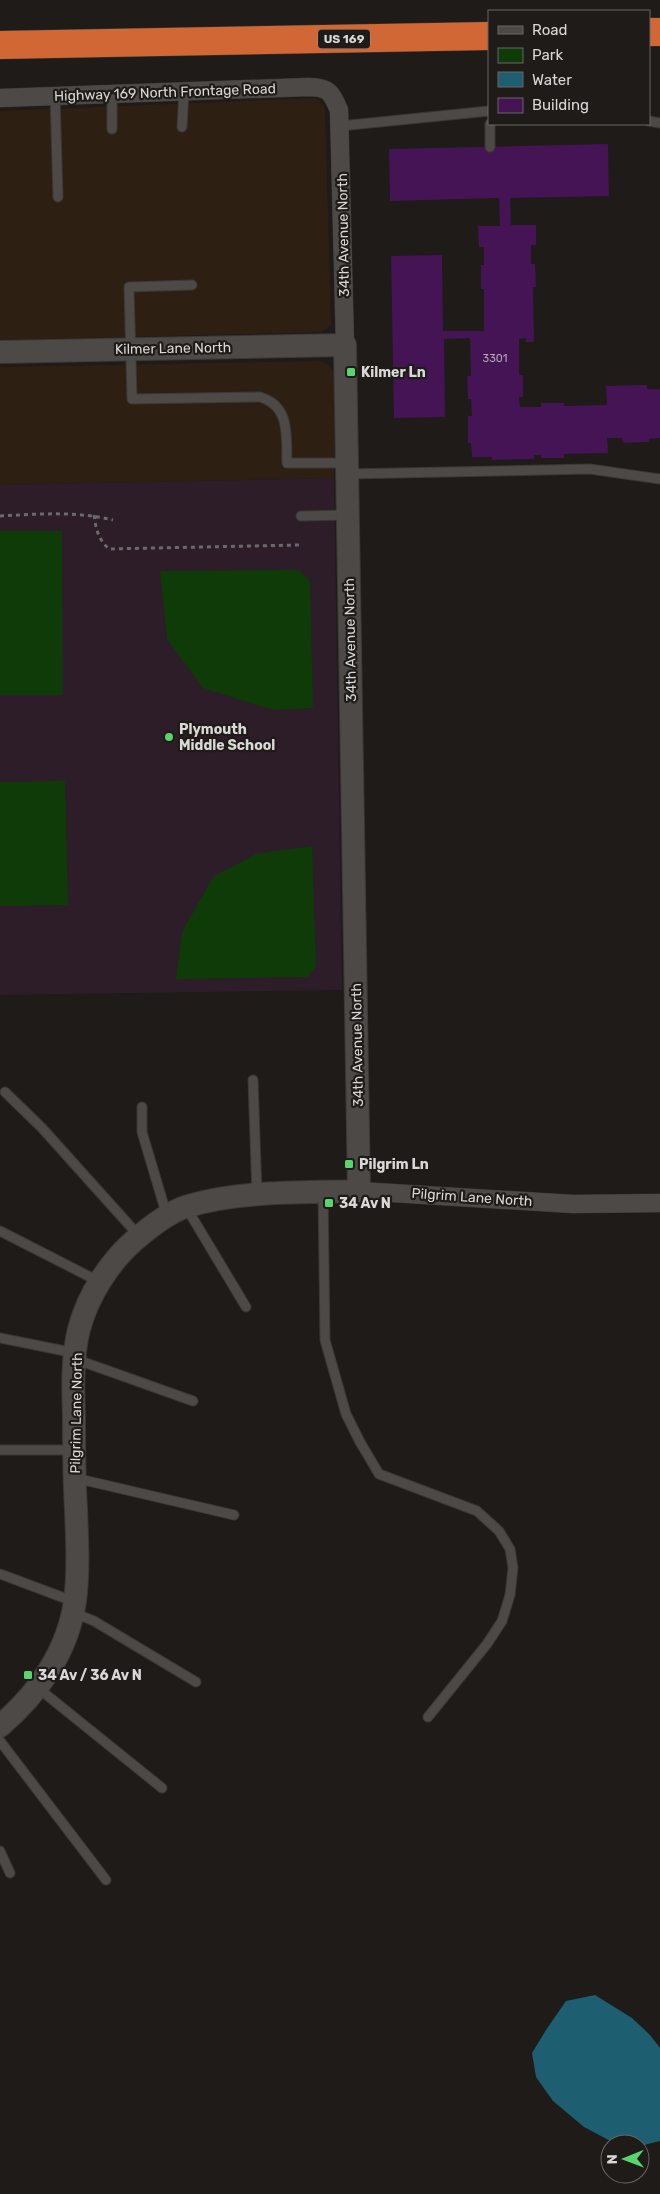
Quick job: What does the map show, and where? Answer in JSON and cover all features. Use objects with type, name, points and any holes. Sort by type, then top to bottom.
[{"type":"highway","name":"US 169","points":[[0,45],[488,36]]},
{"type":"highway","points":[[0,60],[199,42]]},
{"type":"street","name":"Highway 169 North Frontage Road","points":[[0,98],[308,87],[321,87],[330,91]]},
{"type":"street","name":"34th Avenue North","points":[[330,91],[340,110],[360,1191]]},
{"type":"street","name":"Kilmer Lane North","points":[[0,352],[345,345]]},
{"type":"street","name":"Pilgrim Lane North","points":[[0,1726],[23,1707],[52,1667],[65,1640],[74,1607],[78,1562],[74,1478],[75,1356],[80,1328],[86,1309],[100,1282],[126,1248],[154,1224],[176,1212],[221,1198],[323,1192],[360,1191],[573,1204],[660,1203]]},
{"type":"lane","points":[[182,127],[184,91]]},
{"type":"lane","points":[[112,94],[112,128]]},
{"type":"lane","points":[[55,96],[58,197]]},
{"type":"lane","points":[[340,126],[488,111]]},
{"type":"lane","points":[[490,125],[490,147]]},
{"type":"lane","points":[[192,285],[129,287],[132,398],[260,397],[270,400],[285,418],[287,463],[347,469],[583,468],[660,479]]},
{"type":"lane","points":[[301,516],[348,515]]},
{"type":"lane","points":[[253,1080],[257,1196]]},
{"type":"lane","points":[[6,1092],[42,1128],[140,1236]]},
{"type":"lane","points":[[142,1106],[142,1132],[176,1212],[246,1307]]},
{"type":"lane","points":[[323,1192],[325,1340],[346,1414],[360,1442],[379,1474],[476,1511],[499,1531],[510,1549],[513,1568],[510,1595],[502,1621],[487,1644],[428,1718]]},
{"type":"lane","points":[[0,1231],[100,1282]]},
{"type":"lane","points":[[0,1338],[75,1356],[193,1401]]},
{"type":"lane","points":[[0,1450],[74,1450]]},
{"type":"lane","points":[[74,1478],[234,1515]]},
{"type":"lane","points":[[0,1574],[74,1607],[196,1682]]},
{"type":"lane","points":[[38,1688],[162,1788]]},
{"type":"lane","points":[[0,1741],[106,1880]]},
{"type":"lane","points":[[0,1851],[10,1873]]},
{"type":"path","points":[[0,516],[48,513],[94,515],[113,520]]},
{"type":"path","points":[[94,515],[96,531],[101,542],[109,549],[299,544]]},
{"type":"shaded area","points":[[314,98],[320,101],[325,108],[331,324],[328,328],[322,332],[0,340],[0,111]]},
{"type":"shaded area","points":[[320,361],[334,371],[334,478],[0,485],[0,367]]},
{"type":"shaded area","name":"Plymouth Middle School","points":[[334,478],[342,990],[0,995],[0,485]]},
{"type":"green space","points":[[0,531],[62,531],[63,695],[0,695]]},
{"type":"green space","points":[[299,570],[310,581],[313,708],[273,710],[203,688],[167,639],[160,571]]},
{"type":"green space","points":[[65,781],[68,905],[0,906],[0,782]]},
{"type":"green space","points":[[312,846],[316,966],[308,977],[176,979],[182,932],[213,877],[256,854]]},
{"type":"water","points":[[595,1995],[632,2018],[650,2035],[660,2048],[660,2141],[650,2144],[650,2134],[600,2136],[584,2127],[553,2101],[536,2077],[532,2053],[566,2001]]},
{"type":"building","points":[[608,144],[609,196],[510,198],[511,225],[536,225],[536,245],[531,245],[531,264],[535,264],[536,287],[533,287],[534,342],[526,342],[526,338],[519,339],[519,375],[523,375],[523,397],[519,397],[520,407],[541,407],[541,403],[564,403],[564,406],[607,405],[606,386],[647,385],[647,389],[660,389],[660,438],[649,439],[649,442],[623,443],[622,438],[607,438],[608,453],[564,454],[564,458],[541,458],[541,455],[534,455],[534,459],[492,460],[492,457],[472,457],[471,443],[468,443],[468,416],[472,416],[471,399],[468,399],[467,376],[471,376],[470,338],[444,339],[445,417],[394,418],[391,256],[442,255],[443,331],[484,331],[484,289],[481,289],[481,265],[484,265],[484,247],[479,247],[478,226],[500,226],[499,198],[390,201],[389,149]]},
{"type":"place","name":"Kilmer Ln","points":[[351,372]]},
{"type":"place","name":"Plymouth Middle School","points":[[169,737]]},
{"type":"place","name":"Pilgrim Ln","points":[[349,1164]]},
{"type":"place","name":"34 Av N","points":[[329,1203]]},
{"type":"place","name":"34 Av / 36 Av N","points":[[28,1675]]}]
